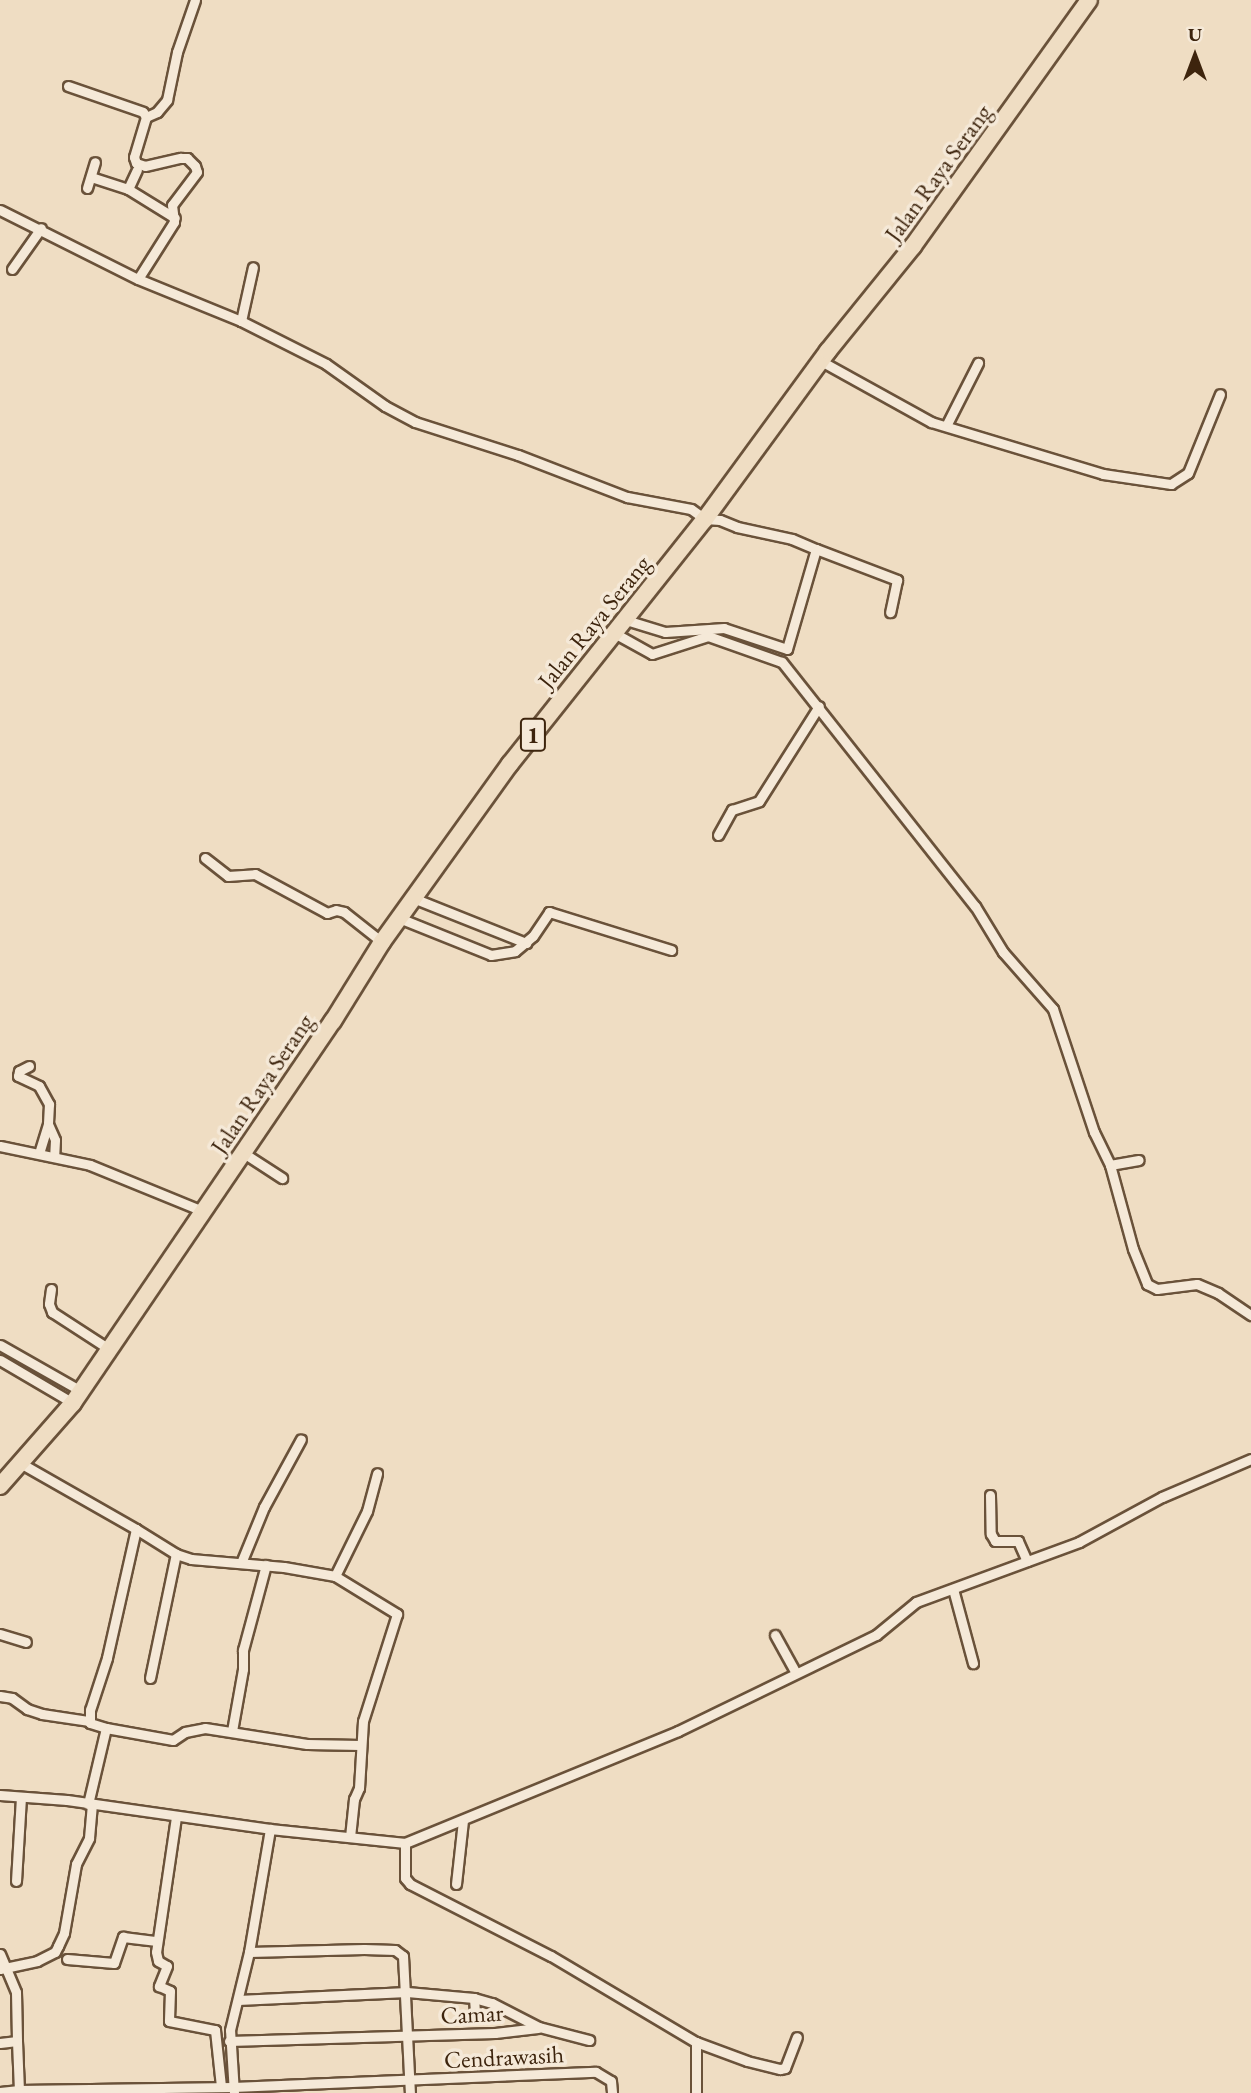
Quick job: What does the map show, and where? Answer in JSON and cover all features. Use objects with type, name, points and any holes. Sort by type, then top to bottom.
[{"type":"highway","name":"Jalan Raya Serang","points":[[0,1486],[22,1464],[77,1397],[333,1021],[382,942],[510,765],[616,634],[705,519],[821,361],[913,246],[1089,0]]},
{"type":"street","points":[[146,117],[157,112],[167,100],[177,52],[195,0]]},
{"type":"street","points":[[68,86],[143,112],[146,117],[134,158],[136,163],[145,166],[187,158],[197,172],[172,205],[175,218],[138,279]]},
{"type":"street","points":[[87,188],[95,162]]},
{"type":"street","points":[[128,190],[137,170]]},
{"type":"street","points":[[90,177],[128,190],[175,218]]},
{"type":"street","points":[[0,210],[41,228],[138,279],[241,321],[326,364],[402,416],[518,454],[627,497],[691,509],[705,519],[720,520],[737,527],[792,539],[897,580],[890,612]]},
{"type":"street","points":[[12,269],[41,228]]},
{"type":"street","points":[[241,321],[253,267]]},
{"type":"street","points":[[821,361],[917,416],[1103,474],[1171,484],[1188,473],[1220,394]]},
{"type":"street","points":[[946,426],[978,363]]},
{"type":"street","points":[[626,620],[665,632],[724,628],[787,649],[816,549]]},
{"type":"street","points":[[616,634],[652,654],[708,636],[782,662],[819,705],[975,906],[1003,952],[1053,1009],[1094,1132],[1110,1165],[1133,1250],[1147,1284],[1157,1289],[1197,1284],[1249,1310]]},
{"type":"street","points":[[718,835],[732,810],[739,805],[760,801],[819,705]]},
{"type":"street","points":[[205,858],[229,876],[254,874],[286,888],[324,912],[344,912],[382,942]]},
{"type":"street","points":[[413,898],[451,916],[526,943]]},
{"type":"street","points":[[399,918],[491,955],[515,951],[533,936],[545,914],[554,912],[671,950]]},
{"type":"street","points":[[29,1066],[19,1071],[18,1076],[32,1081],[46,1094],[48,1124],[55,1140],[54,1157]]},
{"type":"street","points":[[39,1154],[48,1124]]},
{"type":"street","points":[[0,1146],[90,1165],[203,1211]]},
{"type":"street","points":[[242,1152],[282,1178]]},
{"type":"street","points":[[1110,1165],[1139,1160]]},
{"type":"street","points":[[51,1289],[52,1312],[109,1349]]},
{"type":"street","points":[[0,1345],[77,1397]]},
{"type":"street","points":[[0,1360],[77,1397]]},
{"type":"street","points":[[241,1563],[264,1507],[301,1439]]},
{"type":"street","points":[[0,1795],[405,1843],[678,1731],[876,1635],[916,1602],[1079,1542],[1162,1497],[1251,1459]]},
{"type":"street","points":[[22,1464],[176,1554],[205,1562],[266,1565],[335,1576],[397,1614],[368,1698],[360,1745],[359,1788],[354,1799],[350,1837]]},
{"type":"street","points":[[335,1576],[367,1511],[377,1473]]},
{"type":"street","points":[[990,1495],[991,1534],[995,1541],[1018,1541],[1027,1561]]},
{"type":"street","points":[[89,1721],[107,1658],[136,1529]]},
{"type":"street","points":[[150,1678],[176,1554]]},
{"type":"street","points":[[232,1731],[243,1669],[243,1650],[266,1565]]},
{"type":"street","points":[[953,1589],[973,1662]]},
{"type":"street","points":[[0,1634],[26,1642]]},
{"type":"street","points":[[775,1635],[796,1673]]},
{"type":"street","points":[[0,1696],[12,1698],[27,1709],[42,1714],[89,1721],[106,1728],[173,1740],[185,1732],[205,1728],[307,1744],[360,1745]]},
{"type":"street","points":[[3,1969],[37,1961],[58,1947],[64,1933],[76,1864],[89,1838],[90,1804],[106,1728]]},
{"type":"street","points":[[16,1881],[21,1797]]},
{"type":"street","points":[[176,1817],[158,1941],[158,1961],[167,1966],[159,1986],[170,1992],[169,2021],[215,2030],[221,2086]]},
{"type":"street","points":[[456,1884],[463,1821]]},
{"type":"street","points":[[233,2090],[229,2041],[249,1952],[270,1829]]},
{"type":"street","points":[[405,1843],[405,1878],[418,1890],[551,1956],[696,2042],[747,2061],[780,2069],[785,2068],[789,2061],[797,2037]]},
{"type":"street","points":[[67,1959],[114,1964],[123,1937],[158,1941]]},
{"type":"street","points":[[249,1952],[395,1950],[403,1956],[407,1992],[410,2093]]},
{"type":"street","points":[[0,1954],[3,1969],[16,1992],[19,2090]]},
{"type":"street","points":[[238,2000],[407,1992],[474,1998],[492,2003],[539,2027],[589,2040]]},
{"type":"street","points":[[474,1998],[475,2013]]},
{"type":"street","name":"Camar","points":[[229,2041],[495,2034],[539,2027]]},
{"type":"street","points":[[0,2043],[17,2041]]},
{"type":"street","points":[[696,2042],[696,2093]]},
{"type":"street","name":"Cendrawasih","points":[[0,2092],[186,2090],[221,2086],[233,2090],[600,2073],[611,2081],[612,2093]]}]
